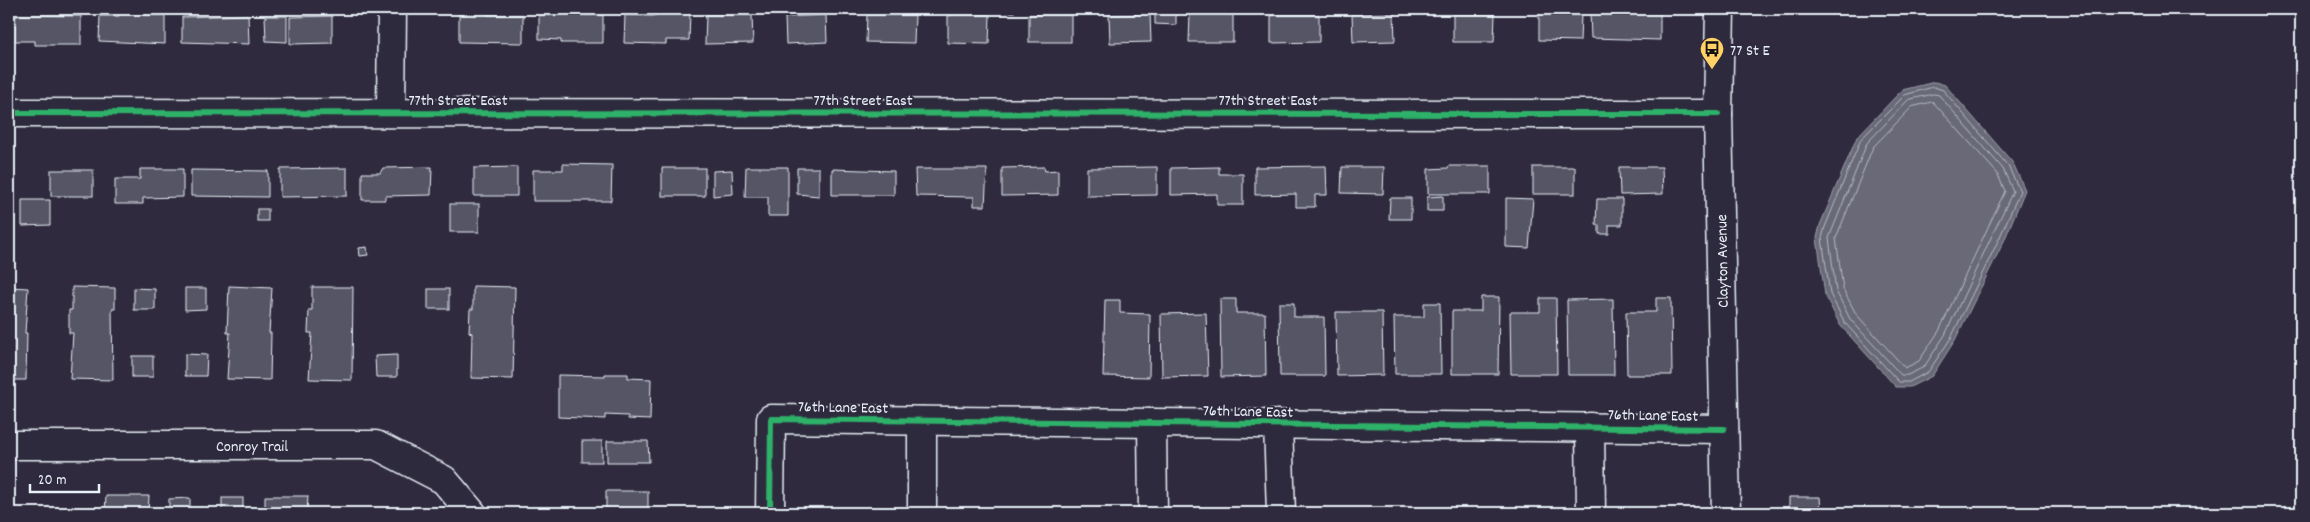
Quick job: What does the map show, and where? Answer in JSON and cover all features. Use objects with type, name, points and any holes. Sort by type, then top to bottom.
[{"type":"street","points":[[391,112],[392,9]]},
{"type":"street","name":"Clayton Avenue","points":[[1720,9],[1718,114],[1726,513]]},
{"type":"street","name":"77th Street East","points":[[9,114],[391,112],[1718,114]]},
{"type":"street","name":"76th Lane East","points":[[770,513],[771,419],[1724,429]]},
{"type":"street","points":[[922,421],[922,513]]},
{"type":"street","points":[[1152,423],[1153,513]]},
{"type":"street","points":[[1278,424],[1281,513]]},
{"type":"street","points":[[1590,427],[1591,513]]},
{"type":"street","name":"Conroy Trail","points":[[9,445],[376,445],[444,480],[472,513]]},
{"type":"water","points":[[1935,82],[1945,85],[2013,163],[2025,190],[2004,241],[1955,340],[1932,376],[1910,387],[1896,387],[1840,325],[1825,295],[1817,238],[1820,225],[1857,137],[1902,90]]},
{"type":"building","points":[[119,9],[143,9],[143,15],[165,15],[165,44],[99,41],[100,16],[119,16]]},
{"type":"building","points":[[459,9],[487,9],[487,15],[523,15],[523,43],[459,42]]},
{"type":"building","points":[[559,9],[579,9],[579,15],[603,15],[603,43],[561,43],[561,40],[539,39],[539,15],[559,15]]},
{"type":"building","points":[[826,9],[852,9],[852,11],[826,12]]},
{"type":"building","points":[[915,9],[933,9],[933,11],[915,11]]},
{"type":"building","points":[[986,9],[1014,9],[1014,12],[986,12]]},
{"type":"building","points":[[1155,9],[1176,9],[1176,25],[1155,24]]},
{"type":"building","points":[[656,10],[690,12],[689,40],[666,40],[666,44],[624,43],[625,15],[652,16],[656,15]]},
{"type":"building","points":[[1590,12],[1660,12],[1660,40],[1591,38]]},
{"type":"building","points":[[1394,13],[1395,41],[1353,42],[1352,14]]},
{"type":"building","points":[[1150,14],[1151,42],[1110,43],[1109,15]]},
{"type":"building","points":[[1190,14],[1233,14],[1233,42],[1189,42]]},
{"type":"building","points":[[1453,14],[1495,14],[1494,42],[1453,42]]},
{"type":"building","points":[[1539,14],[1581,15],[1580,41],[1539,40]]},
{"type":"building","points":[[20,15],[81,16],[81,45],[35,45],[35,41],[15,41],[15,17]]},
{"type":"building","points":[[248,15],[249,44],[182,42],[182,17]]},
{"type":"building","points":[[706,15],[752,15],[753,43],[705,44]]},
{"type":"building","points":[[826,15],[827,42],[786,44],[785,17]]},
{"type":"building","points":[[867,15],[915,15],[914,43],[866,42]]},
{"type":"building","points":[[990,15],[989,44],[948,43],[948,16]]},
{"type":"building","points":[[1029,15],[1071,15],[1071,42],[1029,42]]},
{"type":"building","points":[[1319,15],[1319,42],[1271,43],[1271,16]]},
{"type":"building","points":[[265,16],[287,16],[287,42],[266,41]]},
{"type":"building","points":[[332,16],[332,43],[290,44],[290,17]]},
{"type":"building","points":[[563,164],[612,165],[611,201],[533,201],[533,170],[563,170]]},
{"type":"building","points":[[1326,166],[1327,195],[1315,195],[1315,207],[1296,207],[1296,194],[1255,195],[1255,167]]},
{"type":"building","points":[[1449,166],[1490,166],[1490,194],[1428,194],[1428,169],[1448,168]]},
{"type":"building","points":[[432,167],[431,195],[385,196],[385,200],[362,200],[362,173],[380,173],[383,168]]},
{"type":"building","points":[[517,167],[517,196],[474,196],[474,168]]},
{"type":"building","points":[[746,167],[788,167],[788,216],[768,216],[768,197],[745,197]]},
{"type":"building","points":[[1044,167],[1045,171],[1058,170],[1058,195],[1002,196],[1002,168]]},
{"type":"building","points":[[1157,167],[1157,195],[1087,196],[1087,168]]},
{"type":"building","points":[[1219,167],[1219,174],[1243,174],[1243,205],[1217,205],[1217,194],[1171,195],[1171,168]]},
{"type":"building","points":[[1342,167],[1384,167],[1383,194],[1341,193]]},
{"type":"building","points":[[1533,167],[1575,167],[1575,194],[1533,194]]},
{"type":"building","points":[[1619,167],[1662,167],[1663,194],[1620,195]]},
{"type":"building","points":[[347,168],[347,196],[280,197],[280,169]]},
{"type":"building","points":[[662,168],[705,168],[705,196],[662,196]]},
{"type":"building","points":[[797,168],[819,168],[819,196],[797,194]]},
{"type":"building","points":[[140,169],[183,169],[183,197],[143,198],[143,204],[115,204],[115,179],[140,179]]},
{"type":"building","points":[[832,169],[894,171],[894,195],[832,195]]},
{"type":"building","points":[[915,169],[987,169],[985,206],[974,206],[974,197],[916,196]]},
{"type":"building","points":[[51,170],[93,170],[93,196],[51,196]]},
{"type":"building","points":[[191,170],[268,171],[268,197],[191,196]]},
{"type":"building","points":[[732,170],[733,194],[713,196],[713,171]]},
{"type":"building","points":[[1443,196],[1443,211],[1427,211],[1427,197]]},
{"type":"building","points":[[1390,198],[1411,198],[1411,219],[1389,219]]},
{"type":"building","points":[[1506,198],[1533,199],[1529,248],[1506,247]]},
{"type":"building","points":[[1597,199],[1622,199],[1622,225],[1609,225],[1609,234],[1599,234],[1599,225],[1596,225]]},
{"type":"building","points":[[22,200],[50,200],[50,225],[22,226]]},
{"type":"building","points":[[450,204],[479,204],[479,232],[450,232]]},
{"type":"building","points":[[257,209],[268,209],[268,221],[257,221]]},
{"type":"building","points":[[367,247],[368,255],[360,256],[359,248]]},
{"type":"building","points":[[229,286],[272,288],[269,333],[271,333],[270,380],[227,379],[230,333],[227,333]]},
{"type":"building","points":[[473,286],[515,287],[513,379],[471,378],[472,333],[469,332],[470,309],[473,309]]},
{"type":"building","points":[[9,287],[28,288],[25,333],[27,333],[26,380],[9,380]]},
{"type":"building","points":[[72,287],[115,288],[115,309],[112,309],[113,380],[70,379],[73,333],[69,333],[69,310],[72,310]]},
{"type":"building","points":[[312,287],[353,287],[352,380],[309,379],[312,333],[308,333],[309,310],[312,310]]},
{"type":"building","points":[[134,288],[155,289],[155,310],[134,310]]},
{"type":"building","points":[[185,288],[206,288],[206,309],[185,310]]},
{"type":"building","points":[[428,289],[449,289],[449,309],[428,309]]},
{"type":"building","points":[[1481,297],[1499,297],[1498,374],[1452,374],[1452,311],[1481,311]]},
{"type":"building","points":[[1540,298],[1556,298],[1557,374],[1511,374],[1510,312],[1540,312]]},
{"type":"building","points":[[1656,298],[1671,298],[1672,375],[1627,375],[1626,312],[1656,312]]},
{"type":"building","points":[[1220,299],[1236,299],[1236,313],[1265,313],[1266,376],[1221,377]]},
{"type":"building","points":[[1613,299],[1614,375],[1568,375],[1567,300]]},
{"type":"building","points":[[1105,300],[1120,300],[1120,313],[1150,314],[1149,377],[1103,376]]},
{"type":"building","points":[[1279,303],[1294,303],[1294,317],[1324,317],[1325,376],[1280,376]]},
{"type":"building","points":[[1424,303],[1440,303],[1441,374],[1395,374],[1394,317],[1424,317]]},
{"type":"building","points":[[1336,312],[1382,312],[1383,375],[1337,376]]},
{"type":"building","points":[[1206,313],[1208,376],[1162,377],[1161,314]]},
{"type":"building","points":[[185,354],[207,355],[206,376],[185,376]]},
{"type":"building","points":[[397,355],[397,377],[376,377],[375,356]]},
{"type":"building","points":[[132,356],[153,356],[153,377],[132,377]]},
{"type":"building","points":[[605,374],[628,374],[628,378],[651,379],[650,420],[628,419],[628,416],[605,415],[605,419],[558,417],[558,375],[605,376]]},
{"type":"building","points":[[582,441],[602,441],[602,462],[582,462]]},
{"type":"building","points":[[607,441],[648,441],[649,462],[607,462]]},
{"type":"building","points":[[606,491],[648,491],[648,513],[606,513]]},
{"type":"building","points":[[106,496],[149,496],[148,513],[105,513]]},
{"type":"building","points":[[265,496],[308,496],[307,513],[265,513]]},
{"type":"building","points":[[1789,497],[1820,497],[1821,513],[1789,513]]},
{"type":"building","points":[[190,498],[190,513],[169,513],[169,499]]},
{"type":"building","points":[[222,498],[243,498],[243,513],[222,513]]},
{"type":"cycle path","points":[[9,113],[1718,114]]},
{"type":"cycle path","points":[[770,513],[771,419],[1724,429]]},
{"type":"place","name":"77 St E","points":[[1712,70]]}]
